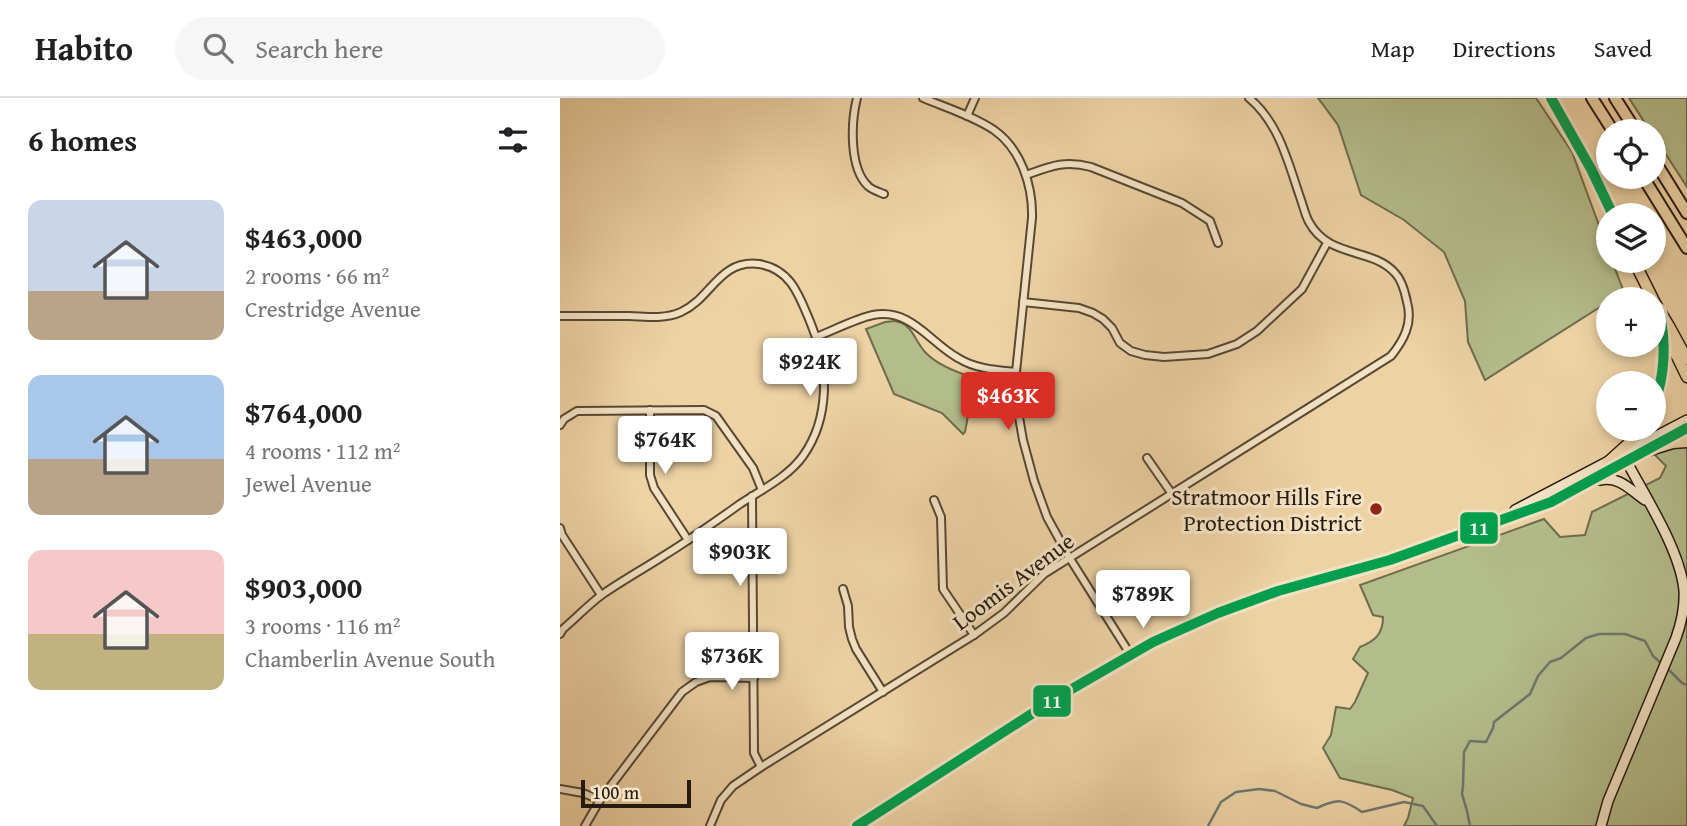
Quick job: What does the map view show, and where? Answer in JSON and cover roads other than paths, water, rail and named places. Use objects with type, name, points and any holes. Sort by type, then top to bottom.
[{"type":"highway","points":[[1592,98],[1605,119]]},
{"type":"highway","points":[[1615,98],[1628,119]]},
{"type":"highway","points":[[1666,179],[1687,213]]},
{"type":"highway","points":[[1650,189],[1687,248]]},
{"type":"main road","points":[[1551,98],[1607,203]]},
{"type":"main road","points":[[1666,322],[1687,359]]},
{"type":"main road","points":[[1666,334],[1687,377]]},
{"type":"main road","points":[[1476,530],[1687,420]]},
{"type":"main road","points":[[857,826],[1129,654],[1248,601],[1390,560],[1551,502],[1687,428]]},
{"type":"main road","points":[[1608,462],[1631,441]]},
{"type":"main road","points":[[1650,450],[1687,442]]},
{"type":"main road","points":[[1601,826],[1608,801],[1681,624],[1684,591],[1672,547],[1627,462]]},
{"type":"main road","points":[[1591,482],[1608,479],[1621,481],[1648,503]]},
{"type":"street","points":[[857,98],[853,120],[854,152],[859,173],[869,187],[884,194]]},
{"type":"street","points":[[923,98],[996,131],[1013,150],[1026,175],[1032,206],[1016,372],[1021,429],[1034,481],[1047,517],[1129,654]]},
{"type":"street","points":[[967,116],[975,98]]},
{"type":"street","points":[[1023,302],[1079,308],[1093,313],[1112,328],[1120,343],[1131,351],[1164,357],[1208,354],[1237,344],[1266,323],[1302,289],[1327,243],[1310,223],[1272,123],[1249,98]]},
{"type":"street","points":[[1026,175],[1059,163],[1076,163],[1091,167],[1182,203],[1210,221],[1218,243]]},
{"type":"street","name":"Loomis Avenue","points":[[710,826],[720,800],[733,786],[974,635],[1003,613],[1044,574],[1069,557],[1391,356],[1402,343],[1409,318],[1402,284],[1395,273],[1383,263],[1327,243]]},
{"type":"street","points":[[560,316],[661,317],[680,313],[693,306],[724,273],[736,266],[758,264],[776,269],[794,285],[816,337],[824,377],[821,421],[802,458],[778,480],[601,595],[560,634]]},
{"type":"street","points":[[816,337],[872,315],[889,315],[914,323],[956,358],[978,368],[1016,372]]},
{"type":"street","points":[[650,410],[650,475],[654,488],[688,540]]},
{"type":"street","points":[[560,425],[577,411],[704,410],[716,416],[753,468],[762,490]]},
{"type":"street","points":[[1147,458],[1172,494]]},
{"type":"street","points":[[752,496],[754,753],[761,767]]},
{"type":"street","points":[[934,500],[942,517],[943,589],[974,635]]},
{"type":"street","points":[[560,528],[601,595]]},
{"type":"street","points":[[843,589],[852,639],[883,692]]},
{"type":"street","points":[[585,826],[600,800],[682,692],[696,682],[710,677],[754,678]]},
{"type":"street","points":[[560,789],[583,793],[600,800]]},
{"type":"waterway","points":[[1470,826],[1462,794],[1464,752],[1470,741],[1486,742],[1494,722],[1530,694],[1538,676],[1550,662],[1561,658],[1586,638],[1599,634],[1625,634],[1645,641],[1653,656],[1662,664]]},
{"type":"waterway","points":[[1667,668],[1687,685]]},
{"type":"waterway","points":[[1208,826],[1221,802],[1236,792],[1259,789],[1275,791],[1301,804],[1317,808],[1340,801],[1362,812],[1404,802],[1423,806],[1437,826]]},
{"type":"place","name":"Stratmoor Hills Fire Protection District","points":[[1376,509]]}]
